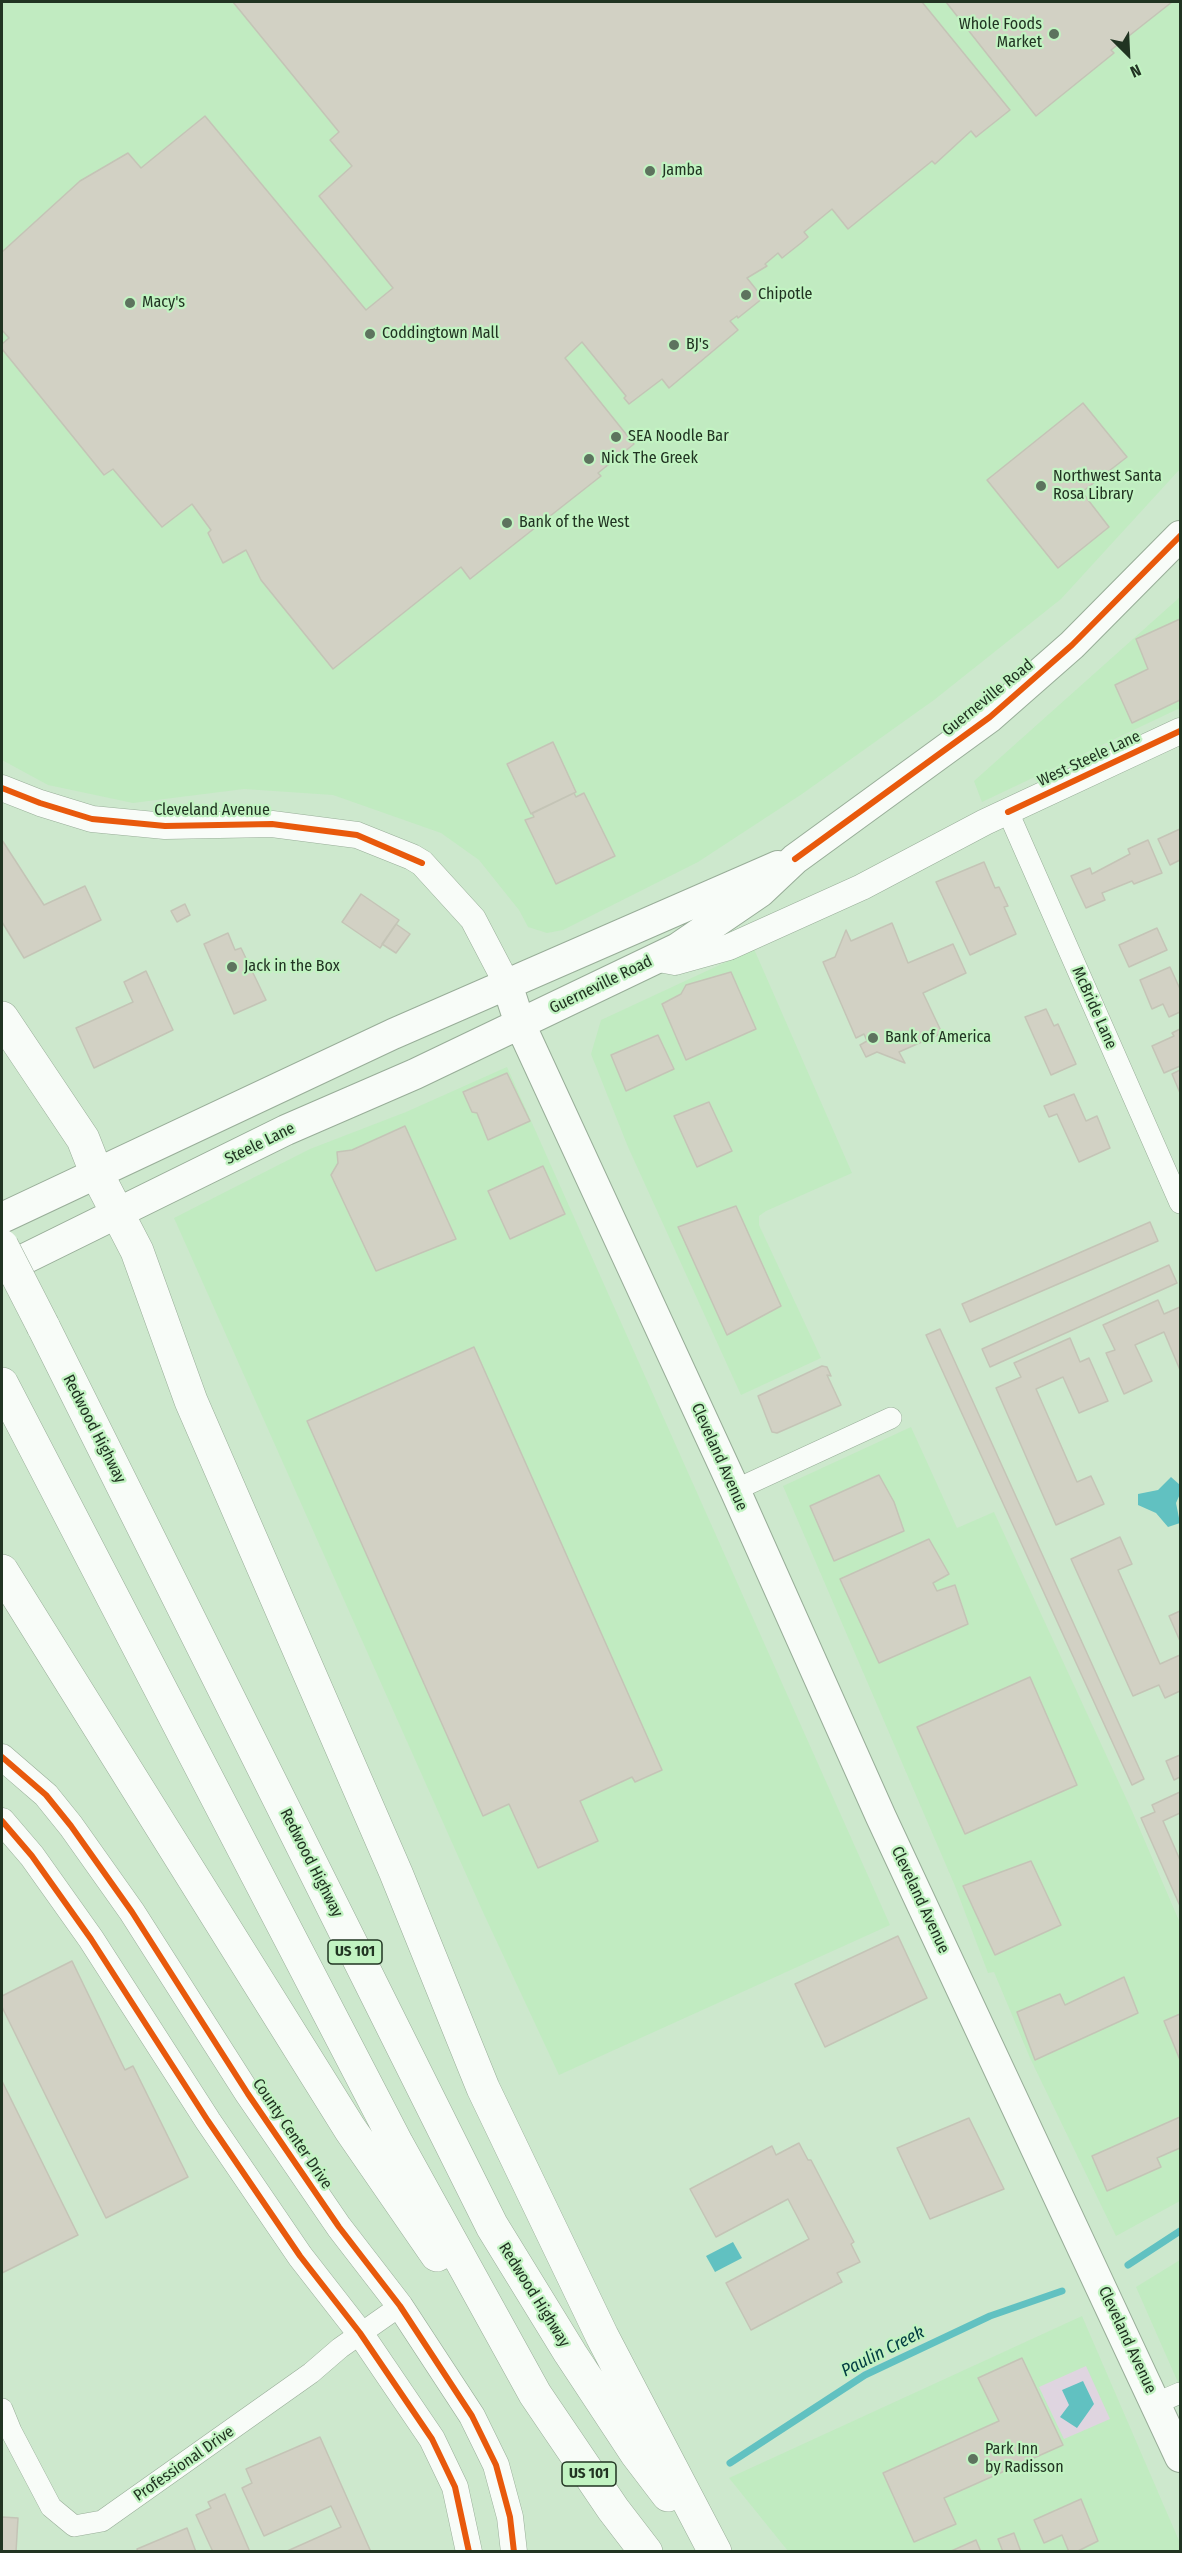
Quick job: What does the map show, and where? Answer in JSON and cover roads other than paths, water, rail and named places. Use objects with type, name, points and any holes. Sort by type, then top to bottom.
[{"type":"highway","points":[[2,1018],[82,1138],[96,1172],[137,1251],[191,1401],[396,1873],[483,2088],[602,2336],[713,2552]]},
{"type":"highway","name":"Redwood Highway","points":[[2,1246],[492,2226],[570,2353],[636,2453],[713,2552]]},
{"type":"highway","name":"US 101","points":[[2,1384],[391,2133],[535,2394],[613,2509],[646,2552]]},
{"type":"highway","points":[[2,1571],[361,2146],[535,2394]]},
{"type":"main road","name":"Guerneville Road","points":[[520,1024],[678,948],[760,892],[795,859],[990,717],[1072,645],[1180,536]]},
{"type":"main road","name":"Guerneville Road","points":[[507,984],[741,880],[795,859]]},
{"type":"main road","name":"Cleveland Avenue","points":[[507,984],[520,1024],[735,1490],[881,1817],[1169,2398],[1180,2457]]},
{"type":"main road","points":[[2,1218],[393,1034],[507,984]]},
{"type":"main road","name":"Steele Lane","points":[[2,1270],[286,1130],[416,1074],[520,1024]]},
{"type":"street","name":"West Steele Lane","points":[[656,958],[675,962],[729,947],[862,887],[1008,812],[1180,731]]},
{"type":"street","name":"Cleveland Avenue","points":[[2,788],[40,803],[92,819],[165,826],[272,824],[357,835],[401,852],[422,863],[473,919],[507,984]]},
{"type":"street","name":"McBride Lane","points":[[1008,812],[1180,1203]]},
{"type":"street","points":[[735,1490],[891,1418]]},
{"type":"street","name":"County Center Drive","points":[[2,1757],[46,1795],[71,1826],[132,1912],[248,2094],[339,2227],[400,2306],[472,2416],[496,2465],[510,2517],[514,2552]]},
{"type":"street","points":[[2,1821],[32,1856],[91,1939],[208,2121],[293,2246],[360,2333],[432,2439],[455,2487],[469,2552]]},
{"type":"street","name":"Professional Drive","points":[[2,2409],[51,2507],[74,2526],[102,2521],[311,2373],[360,2333],[400,2306]]},
{"type":"water","points":[[1171,1477],[1180,1485],[1180,1494],[1176,1503],[1180,1523],[1168,1527],[1156,1513],[1138,1505],[1138,1494],[1158,1490]]},
{"type":"water","points":[[733,2242],[742,2258],[715,2272],[706,2256]]},
{"type":"water","points":[[1083,2381],[1094,2404],[1077,2428],[1060,2417],[1069,2405],[1062,2390]]},
{"type":"waterway","name":"Paulin Creek","points":[[1128,2265],[1180,2231]]},
{"type":"waterway","name":"Paulin Creek","points":[[730,2463],[865,2375],[990,2316],[1062,2291]]},
{"type":"place","name":"Whole Foods Market","points":[[1054,34]]},
{"type":"place","name":"Jamba","points":[[650,171]]},
{"type":"place","name":"Chipotle","points":[[746,295]]},
{"type":"place","name":"Macy's","points":[[130,303]]},
{"type":"place","name":"Coddingtown Mall","points":[[370,334]]},
{"type":"place","name":"BJ's","points":[[674,345]]},
{"type":"place","name":"SEA Noodle Bar","points":[[616,437]]},
{"type":"place","name":"Nick The Greek","points":[[589,459]]},
{"type":"place","name":"Northwest Santa Rosa Library","points":[[1041,486]]},
{"type":"place","name":"Bank of the West","points":[[507,523]]},
{"type":"place","name":"Jack in the Box","points":[[232,967]]},
{"type":"place","name":"Bank of America","points":[[873,1038]]},
{"type":"place","name":"Park Inn by Radisson","points":[[973,2459]]}]
